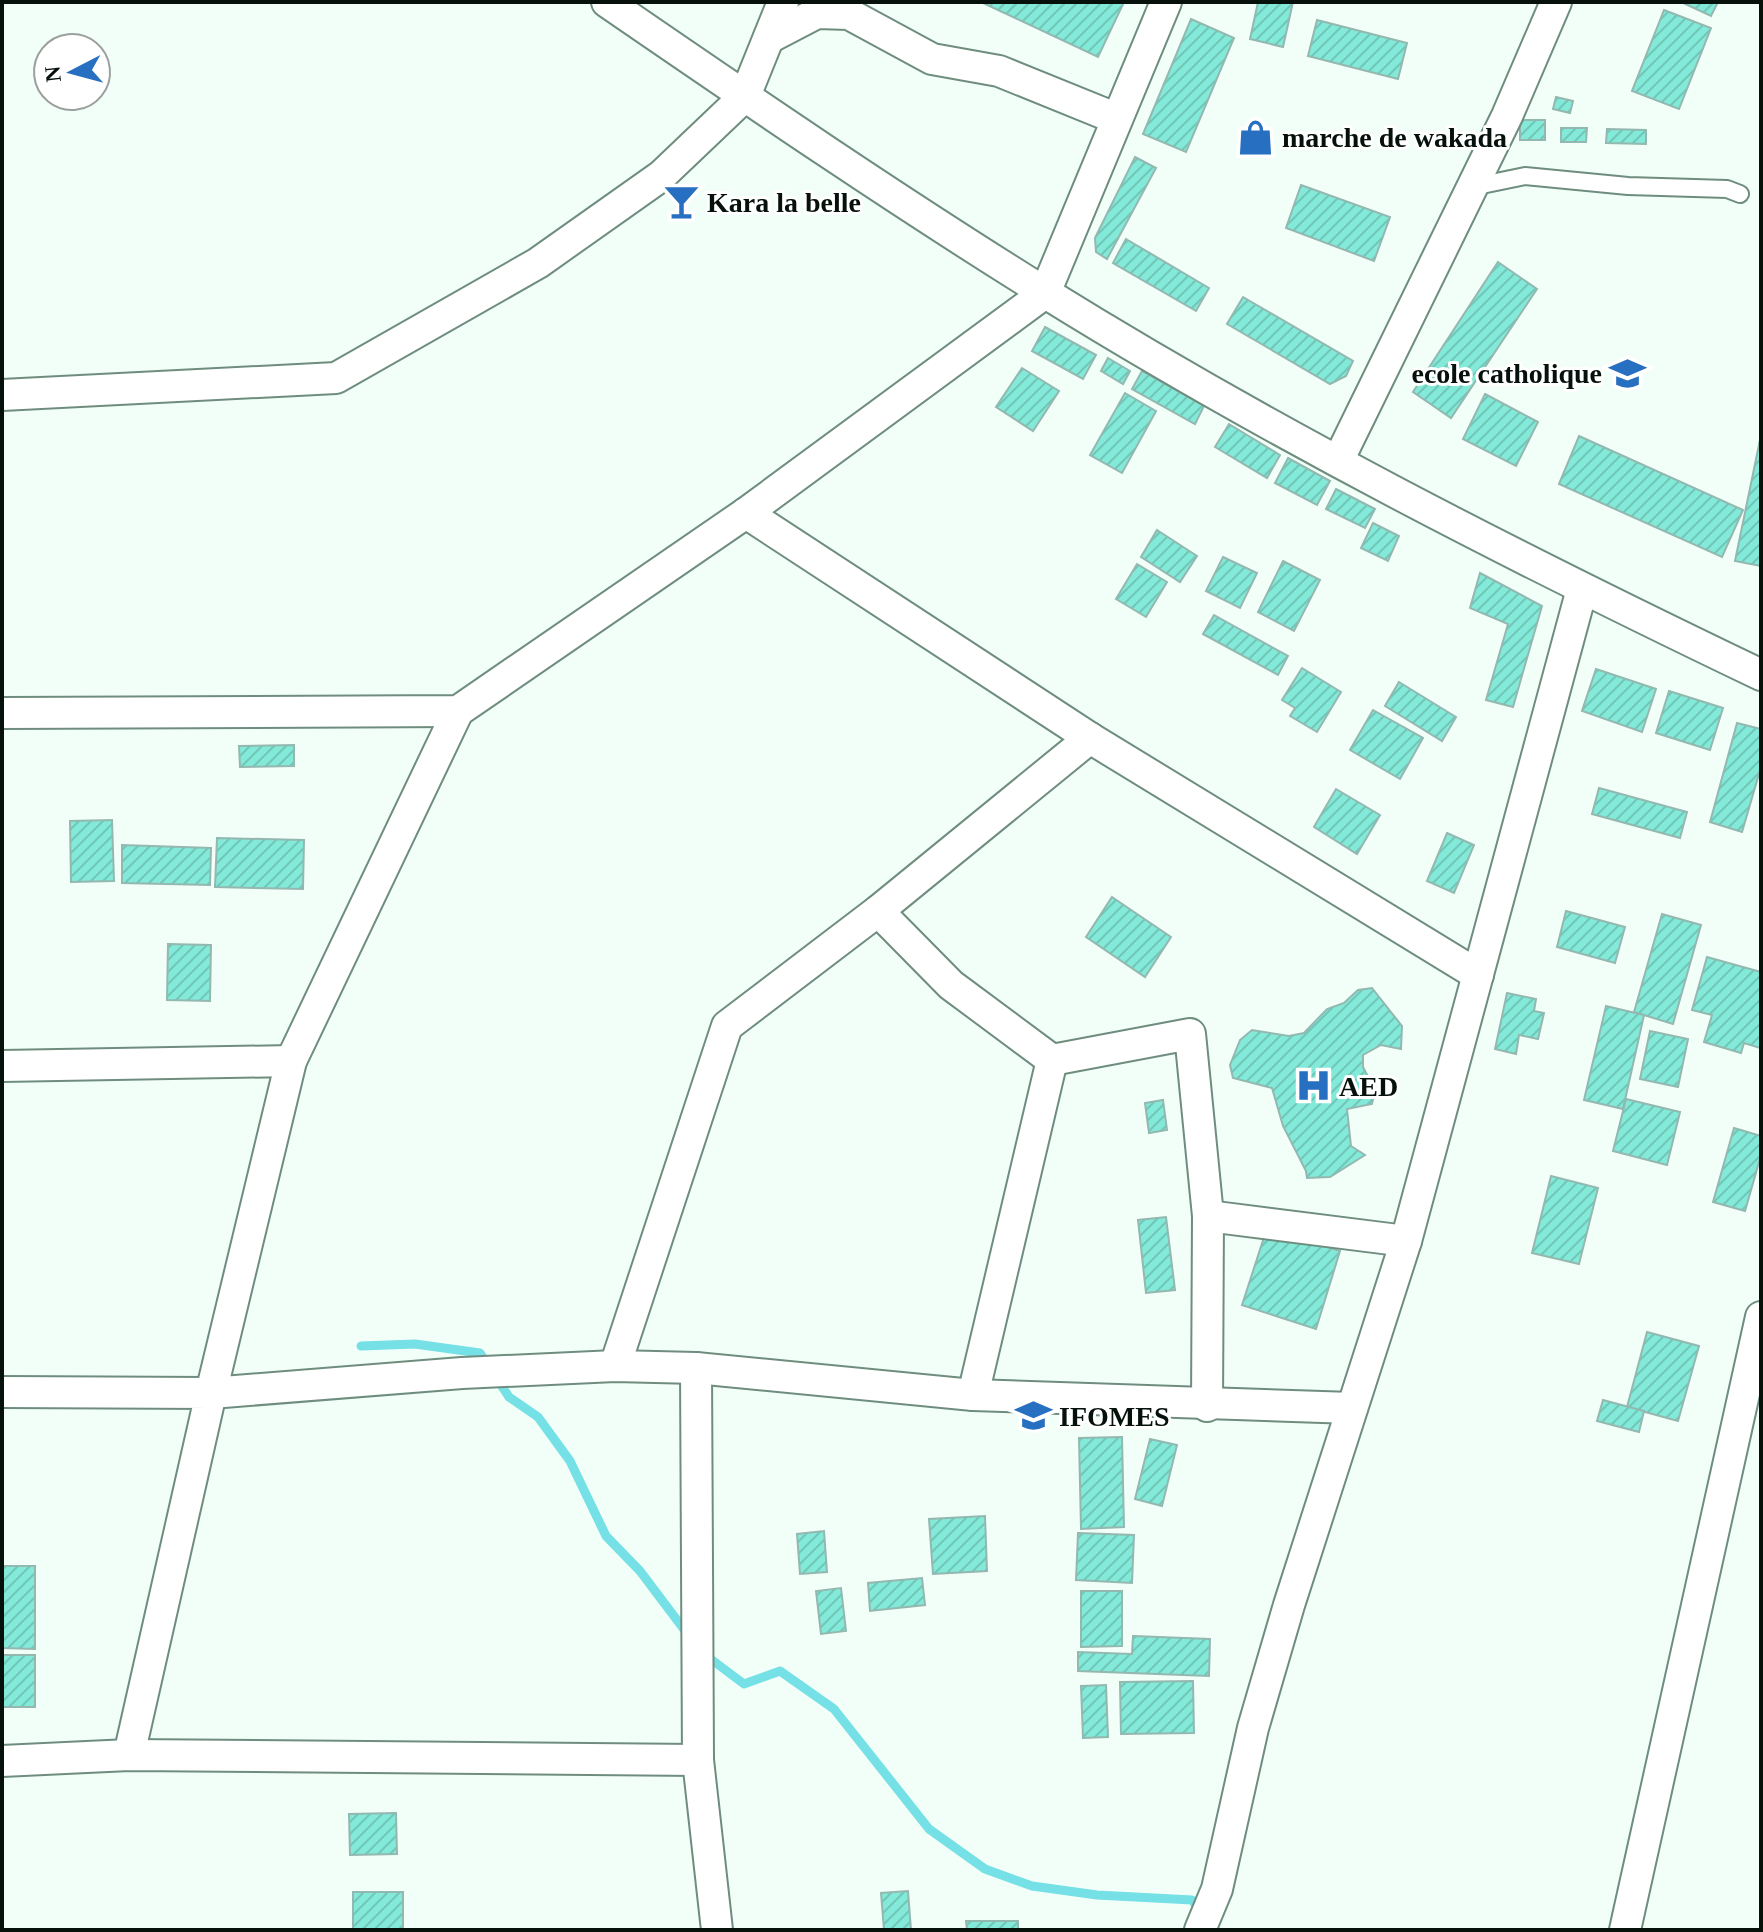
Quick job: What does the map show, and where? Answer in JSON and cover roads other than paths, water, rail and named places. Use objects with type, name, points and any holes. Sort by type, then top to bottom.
[{"type":"street","points":[[607,2],[1045,293],[1338,461],[1582,589],[1761,675]]},
{"type":"street","points":[[2,395],[336,378],[538,263],[661,176],[745,96],[783,2]]},
{"type":"street","points":[[129,1755],[211,1393],[291,1061],[458,711],[746,513],[1045,293],[1115,118],[1166,2]]},
{"type":"street","points":[[1338,461],[1472,187],[1556,2]]},
{"type":"street","points":[[769,38],[817,13],[849,14],[932,59],[999,71],[1115,118]]},
{"type":"street","points":[[746,513],[1090,738],[1478,975]]},
{"type":"street","points":[[1200,1930],[1217,1889],[1253,1728],[1406,1241],[1582,589]]},
{"type":"street","points":[[2,713],[458,711]]},
{"type":"street","points":[[615,1366],[727,1026],[878,911],[1090,738]]},
{"type":"street","points":[[878,911],[951,985],[1052,1060],[1190,1034],[1208,1216],[1207,1406]]},
{"type":"street","points":[[973,1395],[1052,1060]]},
{"type":"street","points":[[2,1066],[291,1061]]},
{"type":"street","points":[[1208,1216],[1406,1241]]},
{"type":"street","points":[[1625,1930],[1750,1406],[1761,1317]]},
{"type":"street","points":[[2,1392],[211,1393],[462,1373],[615,1366],[696,1368],[973,1395],[1207,1406],[1352,1408]]},
{"type":"street","points":[[696,1368],[698,1760],[717,1930]]},
{"type":"street","points":[[2,1761],[129,1755],[698,1760]]},
{"type":"lane","points":[[1472,187],[1525,176],[1628,186],[1727,189],[1740,194]]},
{"type":"waterway","points":[[361,1346],[415,1344],[480,1353],[509,1397],[538,1417],[570,1461],[606,1536],[640,1571],[689,1636]]},
{"type":"waterway","points":[[704,1654],[744,1684],[780,1671],[834,1709],[929,1829],[985,1869],[1032,1886],[1097,1895],[1192,1900],[1201,1912]]},
{"type":"place","name":"marche de wakada","points":[[1256,137]]},
{"type":"place","name":"Kara la belle","points":[[681,202]]},
{"type":"place","name":"ecole catholique","points":[[1628,373]]},
{"type":"place","name":"AED","points":[[1313,1086]]},
{"type":"place","name":"IFOMES","points":[[1033,1416]]}]
